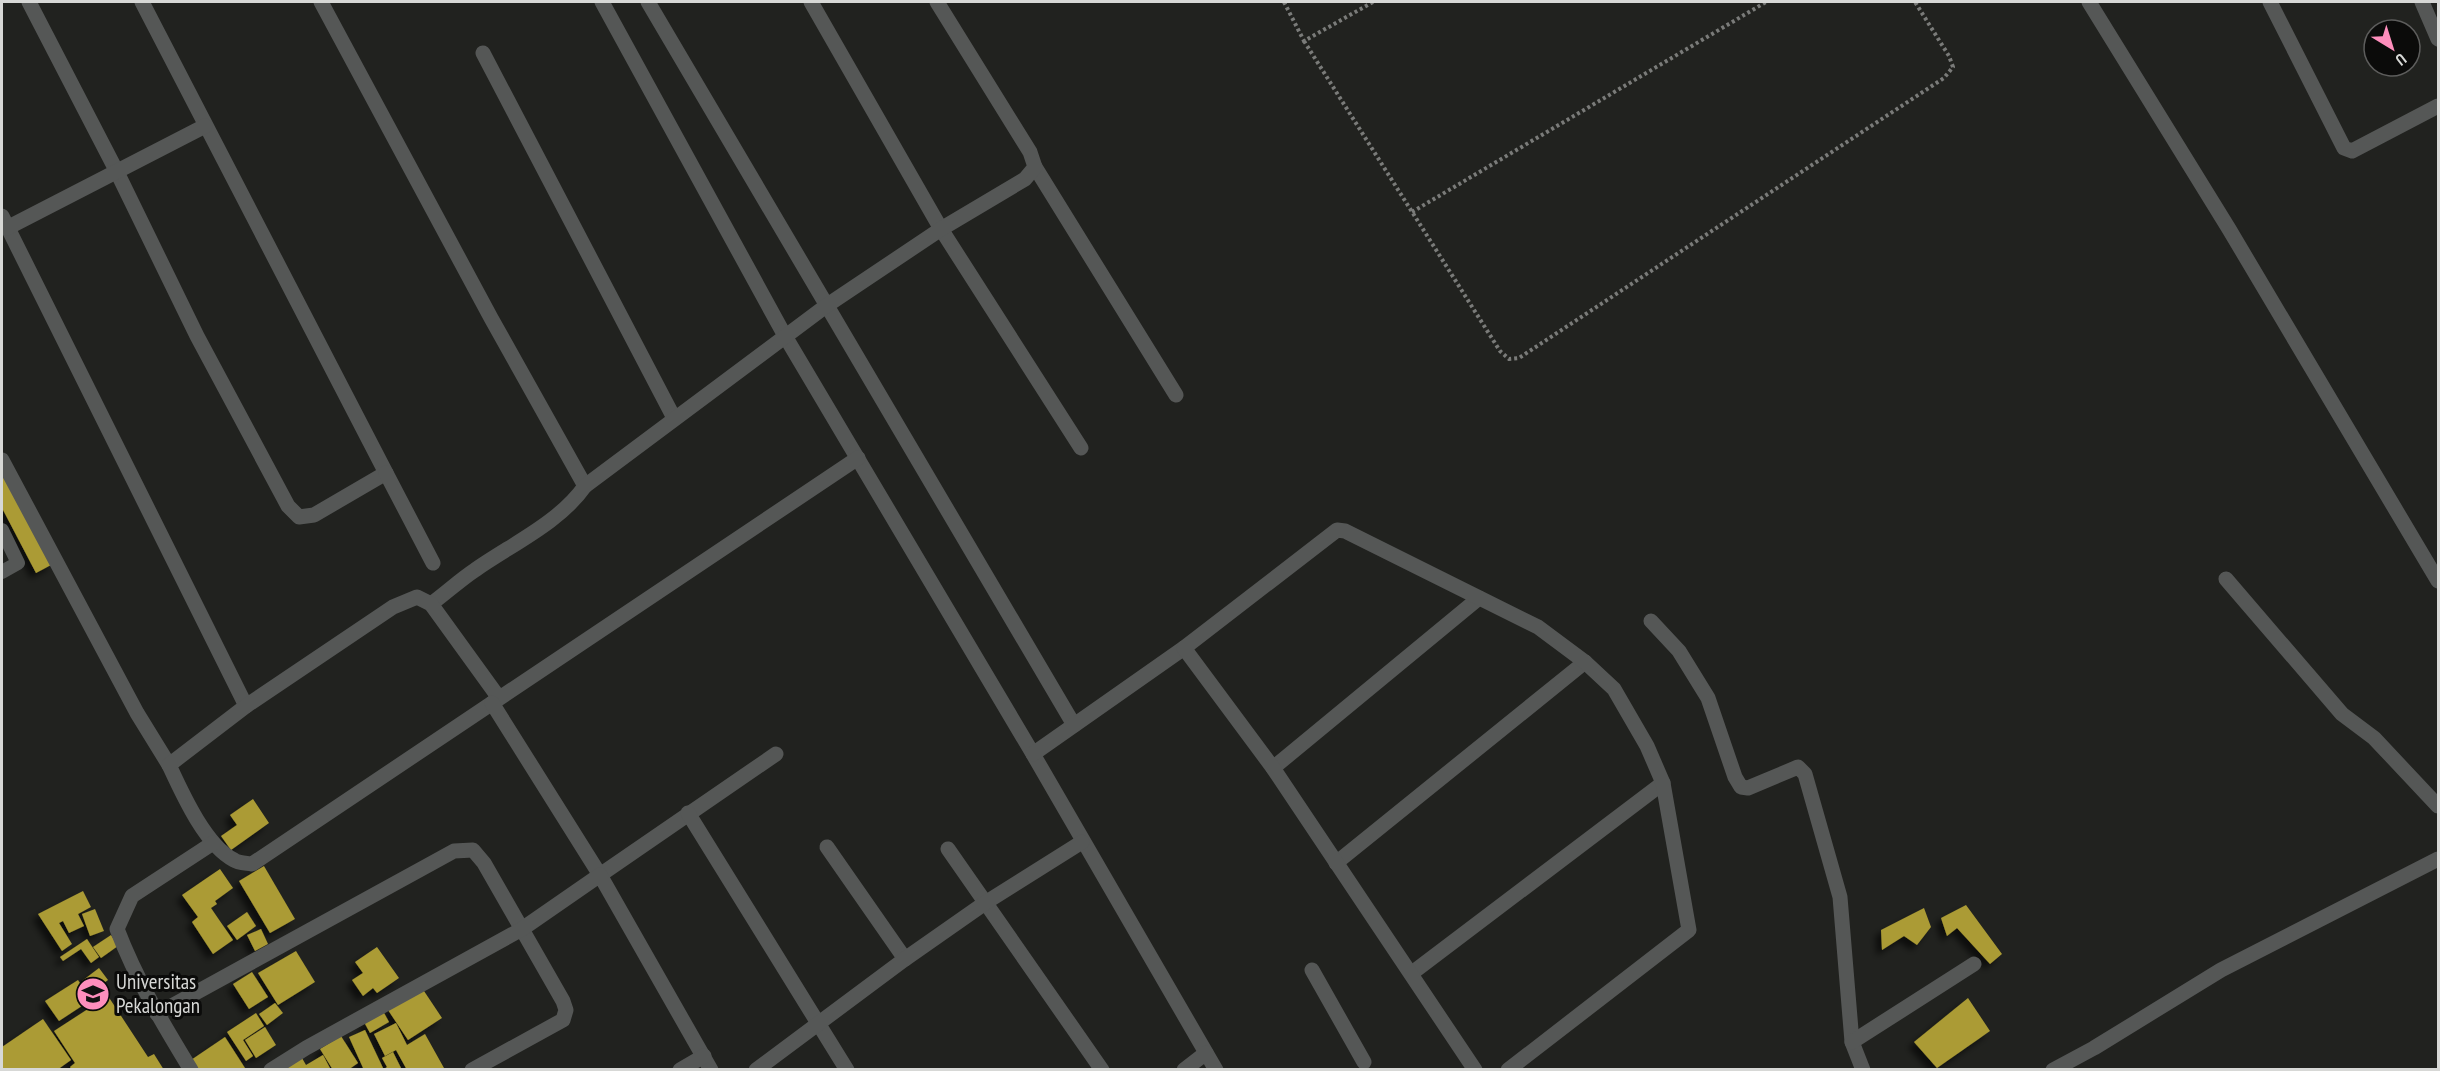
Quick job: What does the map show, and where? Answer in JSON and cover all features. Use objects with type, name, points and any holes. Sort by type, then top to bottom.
[{"type":"street","points":[[29,2],[116,170],[197,336],[288,506],[299,517],[314,515],[386,473]]},
{"type":"street","points":[[142,2],[433,563]]},
{"type":"street","points":[[321,2],[491,318],[585,486]]},
{"type":"street","points":[[602,2],[784,336],[1033,754],[1216,1070]]},
{"type":"street","points":[[648,2],[1074,725]]},
{"type":"street","points":[[811,2],[941,229],[1081,448]]},
{"type":"street","points":[[937,2],[1030,152],[1035,167],[1176,395]]},
{"type":"street","points":[[2090,2],[2229,229],[2439,581]]},
{"type":"street","points":[[2270,2],[2344,148],[2352,151],[2439,106]]},
{"type":"street","points":[[2422,2],[2439,39]]},
{"type":"street","points":[[483,53],[674,418]]},
{"type":"street","points":[[205,126],[4,222],[246,706]]},
{"type":"street","points":[[431,604],[473,571],[558,515],[575,500],[585,486],[784,336],[941,229],[1026,179],[1035,167]]},
{"type":"street","points":[[2,460],[137,713],[213,843],[234,861],[252,864],[858,458]]},
{"type":"street","points":[[1033,754],[1184,648],[1337,530],[1345,531],[1538,627],[1585,662],[1614,689],[1647,746],[1663,783],[1689,930],[1508,1070]]},
{"type":"street","points":[[2226,579],[2342,714],[2374,738],[2439,807]]},
{"type":"street","points":[[168,765],[246,706],[393,607],[417,597],[431,604],[495,700],[600,875],[707,1063],[680,1070]]},
{"type":"street","points":[[1273,768],[1479,598]]},
{"type":"street","points":[[1651,621],[1679,651],[1708,698],[1735,777],[1741,787],[1748,788],[1798,767],[1805,774],[1840,897],[1852,1042],[1863,1070]]},
{"type":"street","points":[[1184,648],[1273,768],[1475,1070]]},
{"type":"street","points":[[1336,862],[1585,662]]},
{"type":"street","points":[[271,1070],[306,1048],[522,929],[776,754]]},
{"type":"street","points":[[1412,973],[1663,783]]},
{"type":"street","points":[[688,813],[847,1070]]},
{"type":"street","points":[[756,1070],[905,959],[985,903],[1082,842]]},
{"type":"street","points":[[191,1070],[157,1014],[129,960],[117,928],[132,896],[213,843]]},
{"type":"street","points":[[827,847],[905,959]]},
{"type":"street","points":[[948,849],[1102,1070]]},
{"type":"street","points":[[157,1014],[454,851],[472,850],[484,863],[566,1010],[563,1020],[472,1070]]},
{"type":"street","points":[[2053,1070],[2094,1048],[2221,970],[2439,860]]},
{"type":"street","points":[[1852,1042],[1974,964]]},
{"type":"street","points":[[1312,970],[1362,1067]]},
{"type":"street","points":[[1184,1070],[1206,1053]]},
{"type":"lane","points":[[2,530],[18,563],[2,572]]},
{"type":"path","points":[[1284,2],[1304,41],[1500,351],[1509,359],[1519,358],[1944,78],[1953,67],[1949,56],[1915,2]]},
{"type":"path","points":[[1304,41],[1373,2]]},
{"type":"path","points":[[1412,212],[1766,2]]},
{"type":"building","points":[[2,468],[53,564],[36,573],[2,508]]},
{"type":"building","points":[[253,799],[269,823],[231,850],[221,836],[237,825],[230,815]]},
{"type":"building","points":[[264,866],[295,919],[270,933],[239,881]]},
{"type":"building","points":[[220,869],[233,888],[215,901],[217,904],[211,908],[233,940],[213,954],[192,922],[198,917],[182,895]]},
{"type":"building","points":[[83,891],[91,907],[78,914],[84,926],[69,933],[63,921],[59,923],[72,944],[62,951],[38,914]]},
{"type":"building","points":[[1966,905],[2002,954],[1990,964],[1957,928],[1947,936],[1941,918]]},
{"type":"building","points":[[1924,908],[1931,927],[1917,945],[1904,936],[1882,950],[1881,930]]},
{"type":"building","points":[[95,909],[104,931],[90,936],[82,914]]},
{"type":"building","points":[[247,912],[256,926],[237,940],[227,926]]},
{"type":"building","points":[[261,929],[268,944],[255,951],[247,935]]},
{"type":"building","points":[[111,935],[118,946],[101,958],[93,947]]},
{"type":"building","points":[[87,939],[99,957],[91,963],[81,949],[63,961],[60,957]]},
{"type":"building","points":[[377,947],[399,978],[377,993],[373,988],[363,996],[352,980],[363,973],[355,962]]},
{"type":"building","points":[[296,951],[315,982],[278,1005],[258,973]]},
{"type":"building","points":[[99,968],[108,980],[91,993],[82,981]]},
{"type":"building","points":[[252,972],[268,997],[249,1009],[233,984]]},
{"type":"building","points":[[78,980],[91,1000],[59,1021],[45,1001]]},
{"type":"building","points":[[422,988],[442,1018],[408,1040],[388,1010]]},
{"type":"building","points":[[108,996],[148,1057],[154,1054],[164,1070],[72,1070],[70,1067],[75,1063],[54,1031]]},
{"type":"building","points":[[1968,998],[1990,1031],[1937,1068],[1914,1042]]},
{"type":"building","points":[[275,1003],[283,1013],[267,1025],[259,1014]]},
{"type":"building","points":[[383,1011],[389,1022],[370,1033],[364,1022]]},
{"type":"building","points":[[256,1013],[264,1026],[243,1040],[253,1056],[246,1061],[227,1032]]},
{"type":"building","points":[[43,1019],[71,1060],[57,1070],[2,1070],[2,1047]]},
{"type":"building","points":[[396,1023],[407,1045],[425,1034],[444,1068],[407,1070],[396,1050],[385,1056],[374,1034]]},
{"type":"building","points":[[265,1027],[276,1045],[256,1058],[245,1040]]},
{"type":"building","points":[[365,1030],[383,1068],[379,1070],[364,1070],[349,1037]]},
{"type":"building","points":[[341,1036],[358,1063],[348,1070],[333,1070],[320,1049]]},
{"type":"building","points":[[225,1037],[245,1068],[197,1070],[191,1060]]},
{"type":"building","points":[[393,1052],[402,1070],[383,1070],[387,1067],[382,1058]]},
{"type":"building","points":[[323,1055],[331,1070],[283,1070],[302,1058],[306,1065]]},
{"type":"place","name":"Universitas Pekalongan","points":[[93,994]]}]
